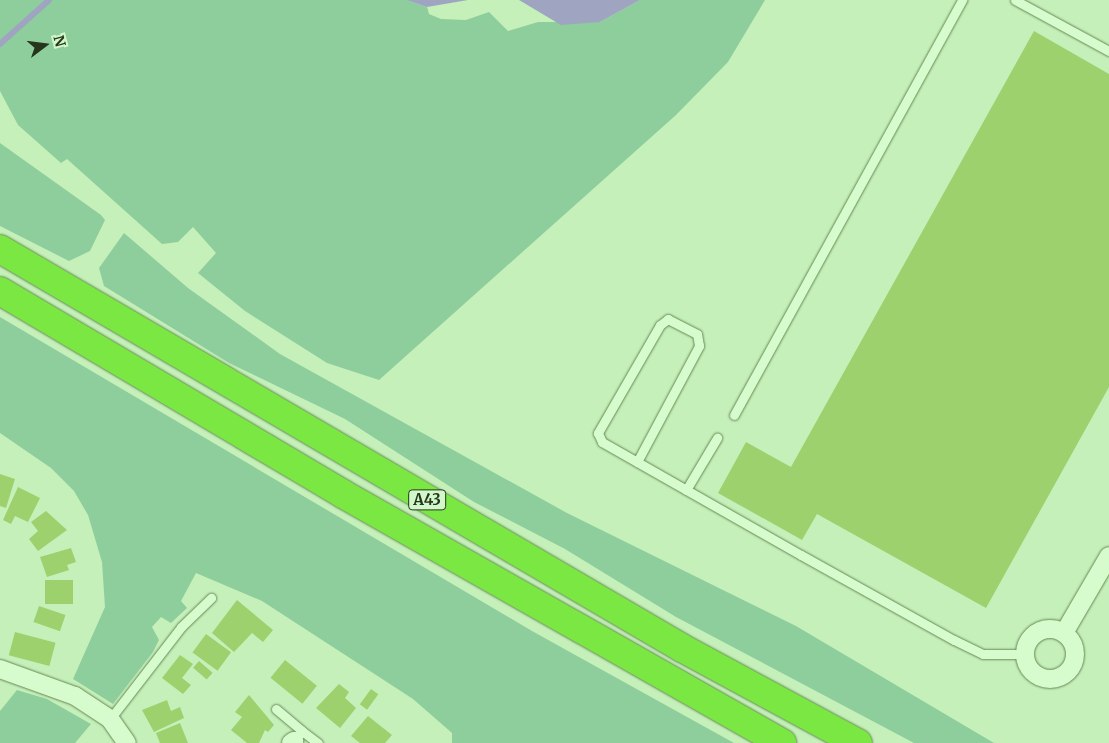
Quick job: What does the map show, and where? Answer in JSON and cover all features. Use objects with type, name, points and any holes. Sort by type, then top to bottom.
[{"type":"highway","name":"A43","points":[[0,248],[674,643],[858,743]]},
{"type":"highway","name":"A43","points":[[0,291],[343,494],[782,743]]},
{"type":"street","points":[[1064,634],[1109,556]]},
{"type":"street","points":[[1040,631],[1064,634],[1075,657],[1060,677],[1039,676],[1029,668],[1025,654],[1028,643],[1040,631]]},
{"type":"street","points":[[0,669],[75,696],[110,719],[127,743]]},
{"type":"lane","points":[[734,415],[962,0]]},
{"type":"lane","points":[[1015,0],[1109,51]]},
{"type":"lane","points":[[637,462],[699,346],[696,334],[668,319],[660,325],[598,433],[602,442],[637,462],[686,490],[954,640],[982,654],[1025,654]]},
{"type":"lane","points":[[686,490],[717,438]]},
{"type":"lane","points":[[110,719],[181,628],[211,598]]},
{"type":"lane","points":[[276,709],[296,738],[318,743]]},
{"type":"green space","points":[[0,0],[406,0],[427,7],[429,14],[441,19],[466,20],[489,12],[508,31],[538,22],[600,22],[640,0],[765,0],[728,62],[676,115],[379,380],[327,363],[245,311],[198,273],[216,253],[193,227],[178,242],[162,244],[67,159],[61,163],[18,125],[0,91]]},
{"type":"green space","points":[[0,143],[101,215],[105,220],[90,251],[69,261],[0,226]]},
{"type":"green space","points":[[124,233],[188,288],[280,354],[567,513],[796,626],[994,743],[914,743],[676,617],[565,549],[474,502],[345,419],[229,363],[104,286],[99,268]]},
{"type":"green space","points":[[0,317],[532,631],[734,743],[452,743],[452,733],[413,699],[262,601],[196,573],[181,601],[187,608],[171,623],[161,617],[152,627],[159,640],[153,652],[113,704],[73,679],[105,607],[102,562],[88,515],[74,491],[51,468],[0,433]]},
{"type":"green space","points":[[17,690],[47,699],[91,724],[75,743],[0,743],[0,711]]},
{"type":"water","points":[[406,0],[468,0],[427,7]]},
{"type":"water","points":[[519,0],[640,0],[600,22],[561,25]]},
{"type":"building","points":[[1034,31],[1109,74],[1109,387],[986,608],[817,514],[802,540],[718,493],[746,442],[791,467]]},
{"type":"building","points":[[0,474],[15,479],[6,508],[0,506]]},
{"type":"building","points":[[18,487],[40,498],[28,522],[15,516],[11,524],[3,520]]},
{"type":"building","points":[[46,511],[67,530],[38,551],[29,539],[38,531],[31,522]]},
{"type":"building","points":[[71,548],[76,562],[67,565],[69,570],[47,577],[40,557]]},
{"type":"building","points":[[45,580],[73,580],[73,604],[45,604]]},
{"type":"building","points":[[237,600],[273,630],[263,642],[252,633],[234,652],[212,633]]},
{"type":"building","points":[[39,606],[65,615],[60,631],[33,622]]},
{"type":"building","points":[[15,632],[56,643],[49,666],[9,655]]},
{"type":"building","points":[[206,634],[231,652],[218,671],[192,653]]},
{"type":"building","points":[[180,655],[193,664],[182,678],[191,685],[183,694],[162,678]]},
{"type":"building","points":[[285,660],[317,686],[302,704],[271,678]]},
{"type":"building","points":[[199,661],[213,673],[207,680],[193,668]]},
{"type":"building","points":[[339,684],[349,692],[345,698],[356,708],[340,728],[316,708]]},
{"type":"building","points":[[371,689],[378,694],[367,710],[360,704]]},
{"type":"building","points":[[249,695],[274,725],[268,732],[265,730],[259,743],[247,743],[231,730],[242,717],[235,712]]},
{"type":"building","points":[[167,700],[171,711],[180,707],[184,718],[154,732],[142,710]]},
{"type":"building","points":[[368,716],[392,735],[385,743],[360,743],[351,736]]},
{"type":"building","points":[[180,723],[188,743],[160,743],[156,733]]},
{"type":"waterway","points":[[0,44],[49,0]]}]
